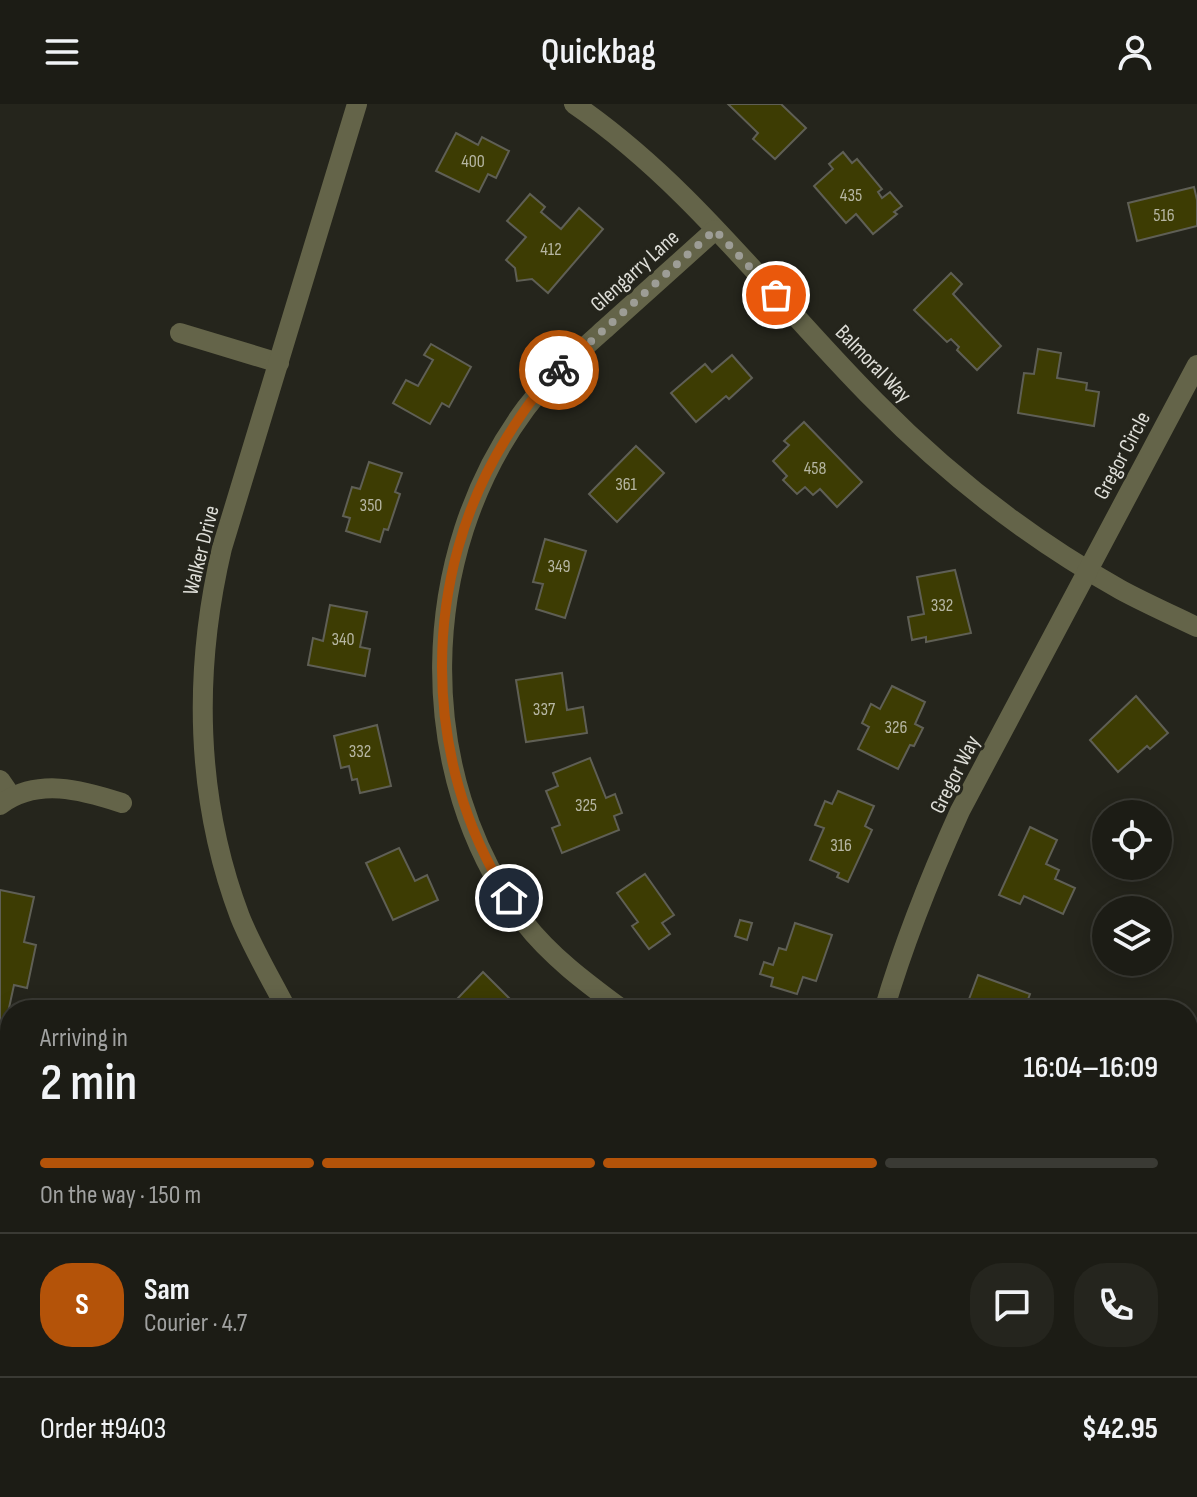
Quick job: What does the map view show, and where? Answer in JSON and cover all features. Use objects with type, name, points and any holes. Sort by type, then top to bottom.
[{"type":"street","name":"Walker Drive","points":[[282,1000],[251,941],[221,859],[205,775],[201,706],[203,659],[212,591],[222,548],[357,104]]},
{"type":"street","name":"Balmoral Way","points":[[574,104],[651,165],[888,413],[957,475],[1087,569],[1121,590],[1197,627]]},
{"type":"street","name":"Glengarry Lane","points":[[609,1000],[578,977],[535,933],[493,873],[469,819],[452,763],[442,706],[441,648],[452,570],[468,514],[493,460],[524,410],[548,380],[715,230]]},
{"type":"street","points":[[180,333],[279,363]]},
{"type":"street","name":"Gregor Circle","points":[[1087,569],[1197,365]]},
{"type":"street","name":"Gregor Way","points":[[887,1000],[942,851],[1087,569]]},
{"type":"street","points":[[4,794],[46,787],[86,792],[122,803]]},
{"type":"building","points":[[728,104],[781,104],[806,128],[775,159],[753,139],[758,133]]},
{"type":"building","points":[[456,133],[478,145],[482,137],[509,151],[496,178],[488,174],[479,192],[436,171]]},
{"type":"building","points":[[843,152],[852,163],[857,159],[882,189],[878,192],[882,198],[890,192],[902,206],[873,234],[856,214],[846,223],[814,186],[833,169],[829,164]]},
{"type":"building","points":[[1194,187],[1197,226],[1137,241],[1128,203]]},
{"type":"building","points":[[530,194],[545,207],[541,212],[561,229],[579,208],[603,229],[548,293],[532,279],[517,281],[515,268],[506,260],[526,237],[507,221]]},
{"type":"building","points":[[951,273],[962,284],[953,294],[1001,346],[977,370],[957,350],[959,347],[951,339],[947,342],[914,310]]},
{"type":"building","points":[[431,344],[471,367],[449,407],[442,403],[430,424],[393,403],[406,380],[418,386],[433,360],[424,355]]},
{"type":"building","points":[[1038,349],[1061,353],[1057,378],[1087,383],[1086,390],[1099,392],[1094,426],[1018,413],[1024,373],[1034,374]]},
{"type":"building","points":[[732,355],[752,378],[696,422],[671,393],[705,364],[712,372]]},
{"type":"building","points":[[804,422],[862,482],[837,507],[820,489],[813,495],[805,487],[797,494],[783,480],[787,476],[773,461],[789,445],[784,441]]},
{"type":"building","points":[[636,446],[664,473],[617,522],[589,494]]},
{"type":"building","points":[[369,462],[402,473],[395,492],[400,494],[388,530],[384,529],[380,542],[346,531],[350,518],[343,516],[352,487],[360,489]]},
{"type":"building","points":[[545,539],[586,551],[565,618],[536,609],[543,584],[533,582]]},
{"type":"building","points":[[955,570],[971,633],[926,642],[926,637],[912,640],[908,617],[924,614],[917,577]]},
{"type":"building","points":[[330,605],[367,612],[360,647],[370,649],[365,676],[308,665],[313,638],[323,641]]},
{"type":"building","points":[[562,673],[567,710],[583,707],[587,733],[526,742],[516,680]]},
{"type":"building","points":[[892,686],[925,702],[915,724],[923,728],[898,769],[858,749],[869,727],[862,723],[871,704],[880,709]]},
{"type":"building","points":[[1136,696],[1168,733],[1150,749],[1147,746],[1118,772],[1090,740]]},
{"type":"building","points":[[377,725],[391,786],[360,793],[357,779],[352,780],[349,766],[341,768],[334,736]]},
{"type":"building","points":[[590,758],[606,798],[615,794],[622,813],[614,816],[619,830],[562,853],[552,828],[560,825],[546,791],[558,786],[553,773]]},
{"type":"building","points":[[838,791],[874,806],[865,826],[872,830],[848,882],[837,877],[839,873],[810,860],[824,828],[815,825],[825,801],[832,804]]},
{"type":"building","points":[[1030,827],[1057,840],[1046,864],[1059,870],[1055,879],[1075,888],[1063,914],[1024,896],[1020,904],[999,895]]},
{"type":"building","points":[[399,848],[415,881],[427,875],[438,900],[393,920],[366,863]]},
{"type":"building","points":[[645,874],[674,915],[662,923],[670,934],[649,949],[632,926],[638,922],[617,893]]},
{"type":"building","points":[[0,890],[34,897],[24,942],[36,945],[27,988],[14,985],[11,1000],[0,1000]]},
{"type":"building","points":[[740,920],[752,923],[747,940],[735,936]]},
{"type":"building","points":[[795,923],[832,935],[816,981],[803,977],[797,994],[771,986],[773,978],[760,974],[764,962],[773,965],[779,948],[786,950]]},
{"type":"building","points":[[483,972],[511,1000],[460,1000],[458,998]]},
{"type":"building","points":[[978,975],[1030,994],[1028,1000],[969,1000]]},
{"type":"way so far","points":[[559,370],[715,230],[776,295]]},
{"type":"route","points":[[509,898],[493,873],[469,819],[452,763],[442,706],[441,648],[452,570],[468,514],[493,460],[524,410],[559,370]]}]
